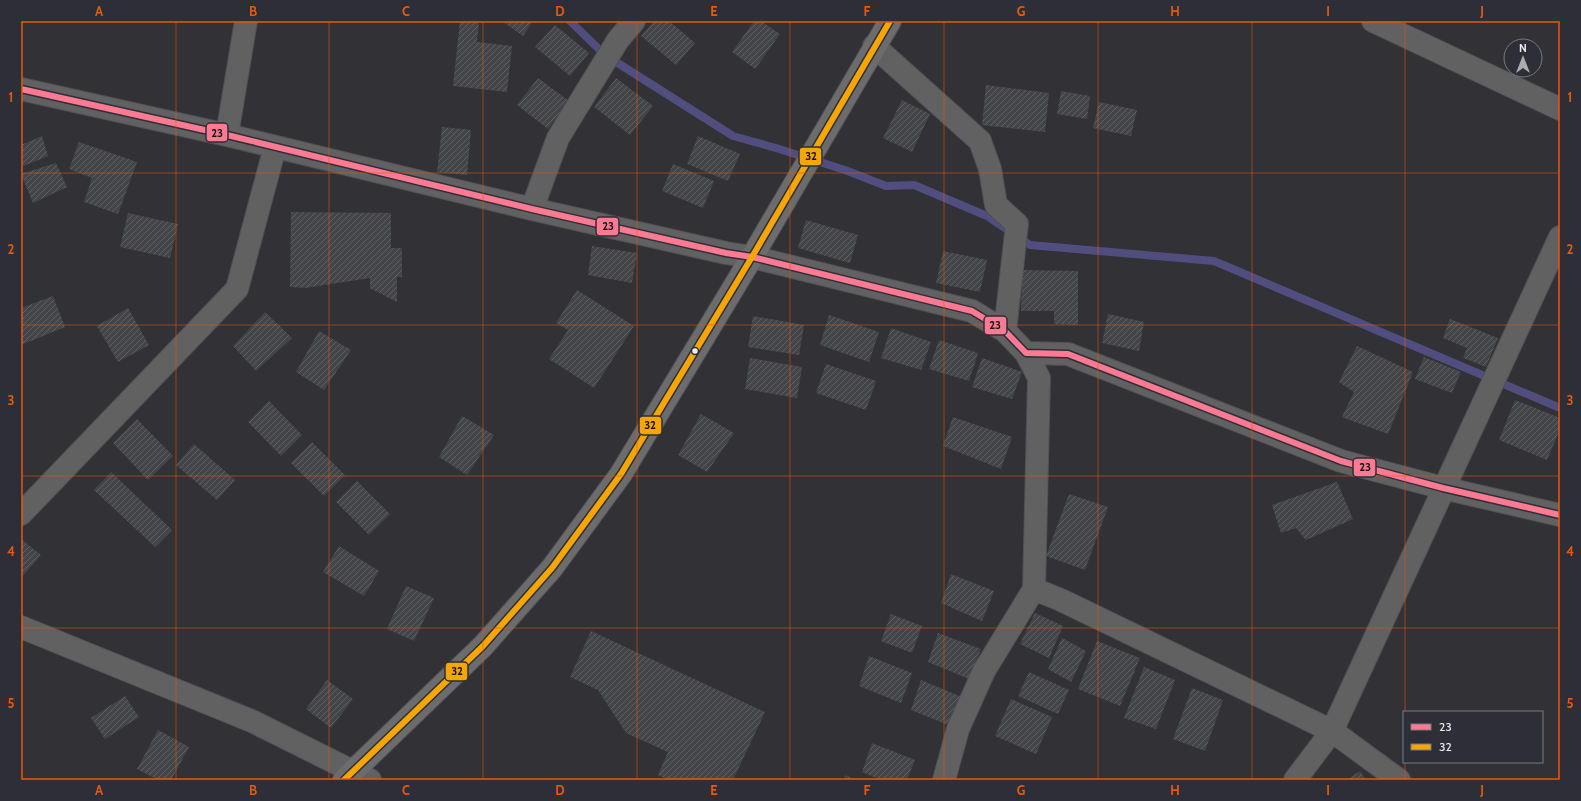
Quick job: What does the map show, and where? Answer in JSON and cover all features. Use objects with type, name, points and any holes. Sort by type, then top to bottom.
[{"type":"main road","points":[[355,777],[483,646],[552,568],[621,474],[752,257],[890,21]]},
{"type":"street","points":[[227,135],[246,21]]},
{"type":"street","points":[[532,209],[558,138],[618,40],[634,21]]},
{"type":"street","points":[[1373,21],[1560,109]]},
{"type":"street","points":[[874,46],[980,141],[990,169],[996,205],[1017,224],[1005,331]]},
{"type":"street","points":[[21,89],[227,135],[532,209],[726,253],[752,257],[972,311],[1005,331],[1026,353],[1039,378],[1034,588],[984,671],[958,729],[944,780]]},
{"type":"street","points":[[21,514],[237,289],[275,147]]},
{"type":"street","points":[[1295,780],[1332,731],[1560,237]]},
{"type":"street","points":[[1026,353],[1068,354],[1341,461],[1443,488],[1560,515]]},
{"type":"street","points":[[1034,588],[1332,731],[1399,780]]},
{"type":"street","points":[[21,627],[254,722],[330,759],[355,777]]},
{"type":"building","points":[[460,21],[479,21],[477,42],[512,46],[507,92],[453,86]]},
{"type":"building","points":[[502,21],[533,21],[523,36]]},
{"type":"building","points":[[654,21],[669,21],[695,43],[676,65],[641,36]]},
{"type":"building","points":[[754,21],[761,21],[780,34],[755,69],[732,52]]},
{"type":"building","points":[[555,25],[589,53],[570,76],[535,47]]},
{"type":"building","points":[[538,78],[569,101],[548,129],[517,105]]},
{"type":"building","points":[[616,78],[653,106],[630,135],[594,107]]},
{"type":"building","points":[[986,85],[1049,93],[1045,132],[982,125]]},
{"type":"building","points":[[1061,91],[1090,96],[1087,119],[1057,114]]},
{"type":"building","points":[[902,100],[930,114],[912,152],[883,138]]},
{"type":"building","points":[[1099,102],[1137,110],[1131,136],[1093,128]]},
{"type":"building","points":[[442,127],[471,130],[467,175],[437,172]]},
{"type":"building","points":[[42,136],[48,156],[21,167],[21,145]]},
{"type":"building","points":[[698,136],[740,154],[728,181],[687,164]]},
{"type":"building","points":[[79,142],[137,162],[118,214],[84,202],[92,178],[69,169]]},
{"type":"building","points":[[56,163],[67,187],[33,203],[21,174]]},
{"type":"building","points":[[673,164],[714,181],[703,208],[662,191]]},
{"type":"building","points":[[291,212],[391,213],[391,248],[402,248],[402,277],[397,277],[397,302],[370,288],[370,278],[305,288],[290,287]]},
{"type":"building","points":[[128,213],[178,224],[170,258],[120,247]]},
{"type":"building","points":[[806,220],[858,235],[850,263],[798,248]]},
{"type":"building","points":[[592,246],[637,253],[632,283],[588,275]]},
{"type":"building","points":[[943,251],[987,260],[980,292],[936,283]]},
{"type":"building","points":[[1022,270],[1078,271],[1078,325],[1054,324],[1054,311],[1021,311]]},
{"type":"building","points":[[577,290],[634,326],[594,388],[549,359],[568,330],[556,323]]},
{"type":"building","points":[[53,296],[65,327],[21,345],[21,308]]},
{"type":"building","points":[[128,308],[149,345],[118,362],[97,326]]},
{"type":"building","points":[[265,312],[292,338],[256,371],[233,346]]},
{"type":"building","points":[[1108,314],[1144,322],[1139,351],[1102,343]]},
{"type":"building","points":[[829,315],[879,332],[869,362],[820,345]]},
{"type":"building","points":[[753,316],[804,325],[799,355],[748,347]]},
{"type":"building","points":[[1450,319],[1498,338],[1486,367],[1463,358],[1467,348],[1443,338]]},
{"type":"building","points":[[891,328],[931,342],[921,370],[881,358]]},
{"type":"building","points":[[319,331],[351,350],[324,390],[296,372]]},
{"type":"building","points":[[939,340],[978,353],[969,381],[929,369]]},
{"type":"building","points":[[1357,346],[1413,372],[1388,434],[1342,417],[1354,392],[1339,382]]},
{"type":"building","points":[[1424,357],[1461,372],[1452,393],[1415,379]]},
{"type":"building","points":[[750,358],[802,367],[797,398],[745,389]]},
{"type":"building","points":[[982,358],[1022,372],[1012,399],[972,387]]},
{"type":"building","points":[[826,364],[876,381],[866,410],[816,393]]},
{"type":"building","points":[[1515,400],[1560,418],[1560,429],[1547,460],[1499,440]]},
{"type":"building","points":[[269,401],[302,435],[281,456],[248,422]]},
{"type":"building","points":[[701,414],[734,433],[707,472],[678,455]]},
{"type":"building","points":[[462,416],[494,435],[467,475],[439,457]]},
{"type":"building","points":[[953,417],[1012,437],[1001,469],[943,446]]},
{"type":"building","points":[[137,419],[173,456],[148,480],[113,443]]},
{"type":"building","points":[[312,442],[345,475],[324,496],[291,463]]},
{"type":"building","points":[[194,444],[235,480],[217,500],[176,465]]},
{"type":"building","points":[[111,472],[172,530],[155,547],[94,490]]},
{"type":"building","points":[[357,481],[390,514],[369,535],[336,502]]},
{"type":"building","points":[[1337,482],[1353,519],[1306,540],[1296,528],[1281,533],[1272,505]]},
{"type":"building","points":[[1069,494],[1108,507],[1085,570],[1046,556]]},
{"type":"building","points":[[21,539],[41,555],[21,578]]},
{"type":"building","points":[[339,546],[379,571],[364,596],[323,572]]},
{"type":"building","points":[[951,574],[994,591],[982,621],[941,603]]},
{"type":"building","points":[[406,586],[434,598],[414,641],[387,629]]},
{"type":"building","points":[[1035,613],[1063,626],[1049,658],[1020,644]]},
{"type":"building","points":[[891,614],[922,626],[912,653],[881,641]]},
{"type":"building","points":[[591,631],[765,712],[733,780],[668,780],[658,775],[668,752],[626,733],[598,690],[570,677]]},
{"type":"building","points":[[938,633],[981,649],[969,679],[928,662]]},
{"type":"building","points":[[1062,638],[1086,651],[1071,682],[1048,669]]},
{"type":"building","points":[[1097,641],[1140,658],[1120,706],[1078,689]]},
{"type":"building","points":[[869,656],[912,673],[901,703],[859,686]]},
{"type":"building","points":[[1144,667],[1175,680],[1156,729],[1124,718]]},
{"type":"building","points":[[1029,672],[1069,690],[1058,714],[1018,696]]},
{"type":"building","points":[[327,680],[353,699],[331,728],[306,709]]},
{"type":"building","points":[[921,680],[964,698],[953,727],[911,710]]},
{"type":"building","points":[[1192,688],[1223,700],[1205,751],[1173,739]]},
{"type":"building","points":[[125,696],[139,717],[105,739],[91,718]]},
{"type":"building","points":[[1011,699],[1052,717],[1036,754],[995,736]]},
{"type":"building","points":[[158,730],[189,747],[171,780],[158,780],[137,769]]},
{"type":"building","points":[[872,743],[915,760],[907,780],[881,780],[862,772]]},
{"type":"building","points":[[1360,771],[1366,780],[1347,780]]},
{"type":"building","points":[[845,775],[857,780],[844,780]]},
{"type":"waterway","points":[[570,21],[605,55],[733,136],[845,170],[886,186],[914,185],[987,216],[1030,245],[1214,261],[1560,408]]},
{"type":"transit line","name":"32","points":[[344,780],[483,646],[552,568],[621,474],[752,257],[890,21]]},
{"type":"transit line","name":"23","points":[[21,89],[227,135],[532,209],[726,253],[752,257],[972,311],[1005,331],[1026,353],[1068,354],[1341,461],[1443,488],[1560,515]]}]
